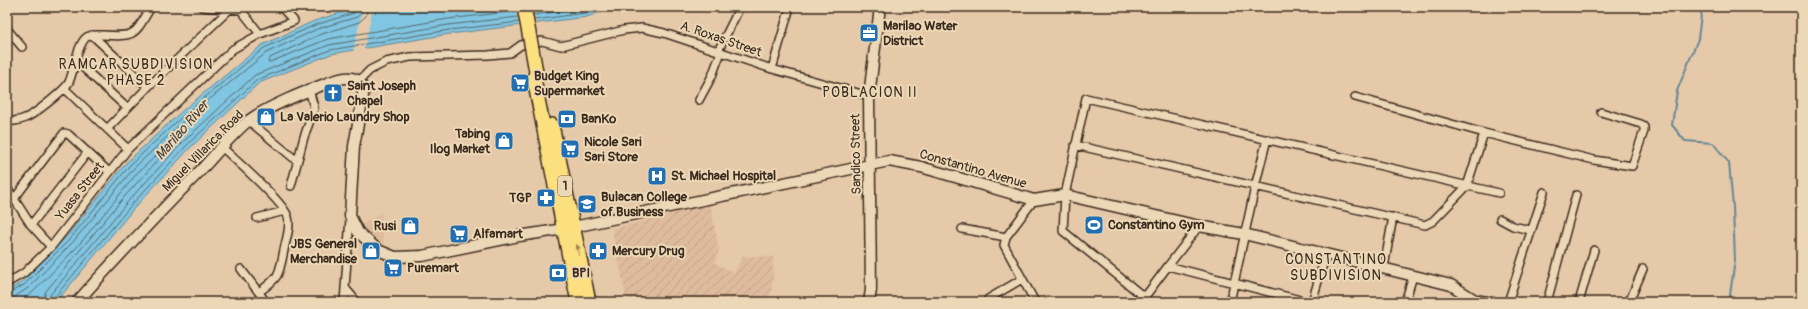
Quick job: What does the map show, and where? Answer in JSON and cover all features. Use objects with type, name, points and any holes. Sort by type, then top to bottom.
[{"type":"highway","name":"1","points":[[524,7],[536,72],[534,79],[568,228],[589,302]]},
{"type":"highway","name":"1","points":[[568,228],[578,302]]},
{"type":"main road","name":"Sandico Street","points":[[869,302],[871,290],[869,96],[880,7]]},
{"type":"main road","name":"Miguel Villarica Road","points":[[77,302],[134,238],[249,121],[309,90],[338,79],[350,77],[359,81]]},
{"type":"main road","points":[[359,81],[363,89],[364,96],[354,146],[350,216],[358,232],[373,247],[388,255],[402,258],[422,256],[519,236],[568,228]]},
{"type":"main road","name":"Constantino Avenue","points":[[568,228],[889,160],[1034,200],[1065,195],[1199,226],[1244,234],[1451,285],[1475,300],[1487,302]]},
{"type":"street","points":[[7,122],[26,118],[65,89],[69,82],[82,43],[86,37],[92,35],[122,36],[132,34],[137,30],[151,7]]},
{"type":"street","points":[[202,7],[241,10],[260,34]]},
{"type":"street","name":"Yuasa Street","points":[[7,283],[24,273],[51,247],[109,172],[128,150],[233,49],[260,34],[294,21],[281,7]]},
{"type":"street","points":[[698,100],[712,76],[720,51],[740,7]]},
{"type":"street","points":[[772,69],[790,7]]},
{"type":"street","points":[[108,129],[148,86],[230,9]]},
{"type":"street","name":"A. Roxas Street","points":[[359,81],[370,70],[386,62],[410,57],[510,53],[521,45],[542,41],[561,46],[624,30],[642,28],[664,33],[772,69],[869,96]]},
{"type":"street","points":[[7,29],[22,48]]},
{"type":"street","points":[[92,35],[148,86]]},
{"type":"street","points":[[76,61],[127,108]]},
{"type":"street","points":[[65,89],[128,150]]},
{"type":"street","points":[[291,186],[297,161],[314,107],[309,90]]},
{"type":"street","points":[[1355,97],[1484,133],[1594,160],[1632,166],[1644,127],[1641,124],[1601,112]]},
{"type":"street","points":[[1199,226],[1142,299],[1064,233],[1065,195],[1074,144],[1086,98],[1499,193]]},
{"type":"street","points":[[249,121],[297,161]]},
{"type":"street","points":[[14,199],[64,133],[66,133],[88,152],[109,172]]},
{"type":"street","points":[[1074,144],[1255,187],[1420,224],[1429,224],[1467,186],[1484,133]]},
{"type":"street","points":[[1230,302],[1244,234],[1267,139]]},
{"type":"street","points":[[223,148],[279,203],[288,216],[289,227],[279,275],[274,281],[259,292]]},
{"type":"street","points":[[31,226],[88,152]]},
{"type":"street","points":[[7,188],[31,226],[51,247]]},
{"type":"street","points":[[1508,302],[1530,230],[1534,219],[1538,214],[1544,192]]},
{"type":"street","points":[[1546,302],[1576,196]]},
{"type":"street","points":[[1034,200],[1006,237],[1004,245],[1035,302]]},
{"type":"street","points":[[257,218],[285,211]]},
{"type":"street","points":[[344,302],[350,216]]},
{"type":"street","points":[[1384,268],[1393,217]]},
{"type":"street","points":[[1500,219],[1513,226],[1530,230]]},
{"type":"street","points":[[962,229],[1006,237]]},
{"type":"street","points":[[1579,302],[1594,250]]},
{"type":"street","points":[[1312,302],[1326,254]]},
{"type":"street","points":[[1168,266],[1308,302]]},
{"type":"street","points":[[241,269],[266,302]]},
{"type":"street","points":[[1629,302],[1643,269]]},
{"type":"street","points":[[1406,302],[1415,276]]},
{"type":"street","points":[[1410,302],[1415,276]]},
{"type":"street","points":[[988,299],[1022,279]]},
{"type":"street","points":[[346,289],[358,302]]},
{"type":"shaded area","points":[[710,204],[719,250],[715,263],[734,273],[743,256],[773,257],[773,281],[770,296],[767,302],[627,302],[612,229]]},
{"type":"shaded area","points":[[381,213],[384,246],[376,242],[363,231],[361,225]]},
{"type":"water","name":"Marilao River","points":[[359,7],[613,7],[587,17],[450,34],[331,54],[259,83],[190,148],[136,206],[56,302],[7,302],[7,291],[22,282],[66,237],[127,162],[182,111],[262,45],[314,21]]},
{"type":"pier","points":[[363,7],[373,7],[364,50],[353,52]]},
{"type":"pier","points":[[515,7],[533,7],[537,26],[519,28]]},
{"type":"waterway","points":[[1702,7],[1698,39],[1677,91],[1672,125],[1685,141],[1713,143],[1729,163],[1733,207],[1735,260],[1729,302]]},
{"type":"place","name":"Marilao Water District","points":[[869,33]]},
{"type":"place","name":"Budget King Supermarket","points":[[520,83]]},
{"type":"place","name":"Saint Joseph Chapel","points":[[333,93]]},
{"type":"place","name":"La Valerio Laundry Shop","points":[[266,117]]},
{"type":"place","name":"BanKo","points":[[567,119]]},
{"type":"place","name":"Tabing Ilog Market","points":[[504,141]]},
{"type":"place","name":"Nicole Sari Sari Store","points":[[570,149]]},
{"type":"place","name":"St. Michael Hospital","points":[[657,176]]},
{"type":"place","name":"TGP","points":[[546,198]]},
{"type":"place","name":"Bulacan College of Business","points":[[587,204]]},
{"type":"place","name":"Constantino Gym","points":[[1094,225]]},
{"type":"place","name":"Rusi","points":[[410,226]]},
{"type":"place","name":"Alfamart","points":[[459,234]]},
{"type":"place","name":"JBS General Merchandise","points":[[371,251]]},
{"type":"place","name":"Mercury Drug","points":[[598,251]]},
{"type":"place","name":"Puremart","points":[[393,268]]},
{"type":"place","name":"BPI","points":[[558,273]]},
{"type":"district","name":"RAMCAR SUBDIVISION PHASE 2","points":[[136,72]]},
{"type":"district","name":"POBLACION II","points":[[870,92]]},
{"type":"district","name":"CONSTANTINO SUBDIVISION","points":[[1336,268]]}]
